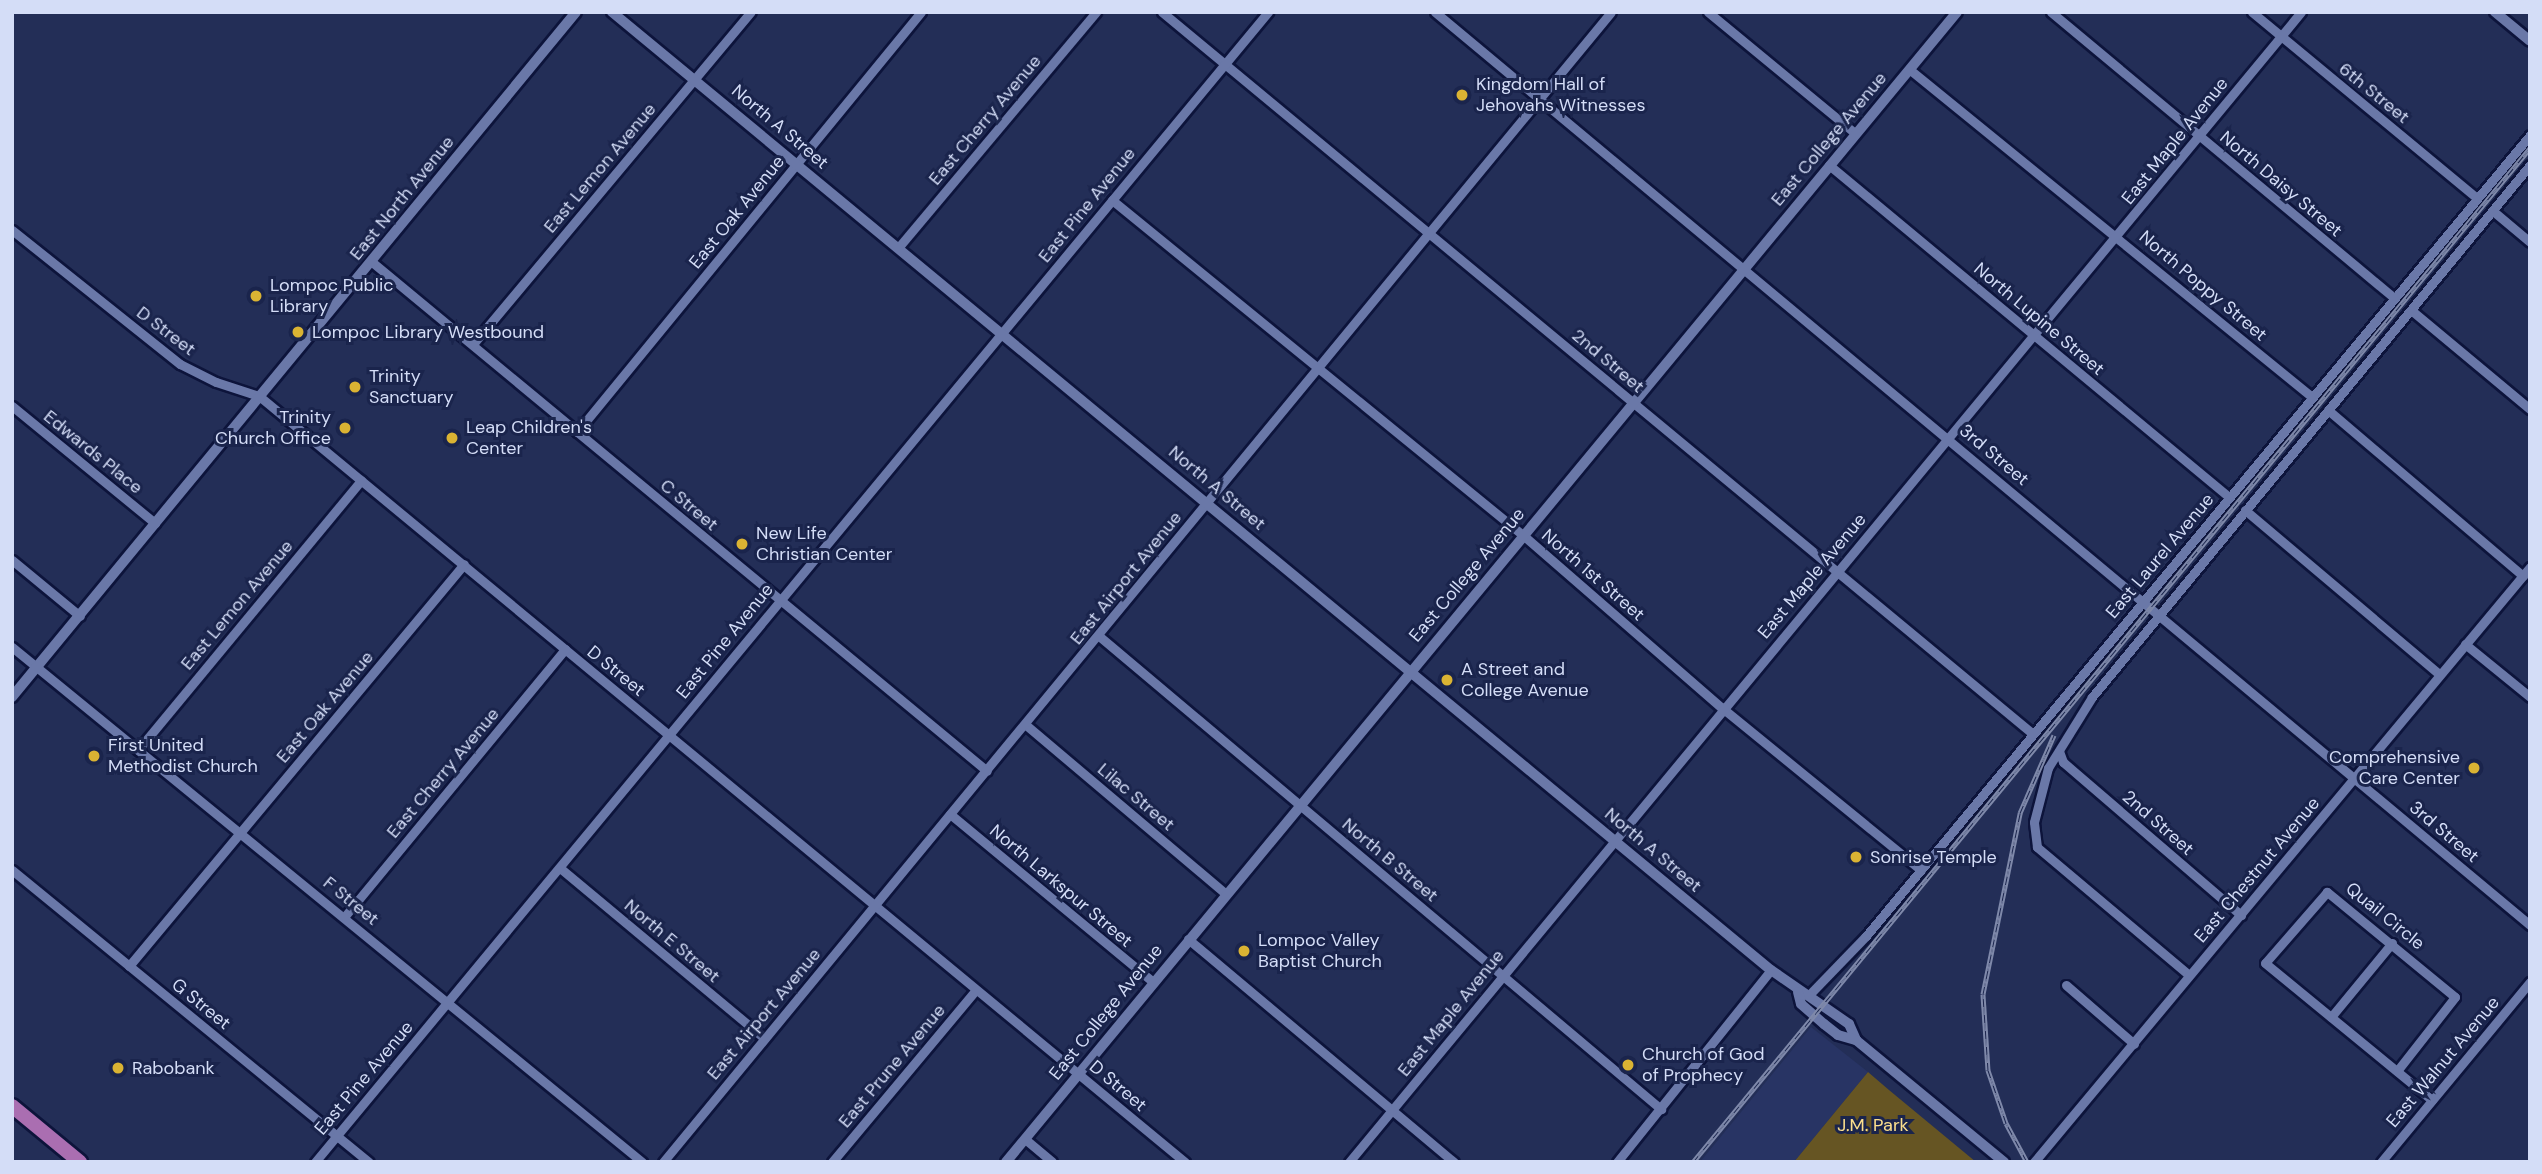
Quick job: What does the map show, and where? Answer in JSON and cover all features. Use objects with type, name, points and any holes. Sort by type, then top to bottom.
[{"type":"highway","points":[[12,1106],[80,1162]]},
{"type":"street","name":"East North Avenue","points":[[12,696],[576,12]]},
{"type":"street","name":"North A Street","points":[[612,12],[1771,970],[1798,992],[1810,994],[1849,1024],[1856,1040]]},
{"type":"street","name":"East Lemon Avenue","points":[[473,344],[751,12]]},
{"type":"street","name":"East Oak Avenue","points":[[577,432],[921,12]]},
{"type":"street","name":"East Cherry Avenue","points":[[898,248],[1096,12]]},
{"type":"street","name":"2nd Street","points":[[1162,12],[2033,734]]},
{"type":"street","name":"East Pine Avenue","points":[[315,1162],[1268,12]]},
{"type":"street","name":"3rd Street","points":[[1435,12],[2160,613],[2530,925]]},
{"type":"street","name":"East Airport Avenue","points":[[663,1162],[1611,12]]},
{"type":"street","points":[[1708,12],[1855,133]]},
{"type":"street","name":"East College Avenue","points":[[1006,1162],[1225,893],[1957,12]]},
{"type":"street","name":"North Daisy Street","points":[[2051,12],[2394,298]]},
{"type":"street","name":"6th Street","points":[[2252,12],[2477,198]]},
{"type":"street","name":"East Maple Avenue","points":[[1349,1162],[1721,707],[2035,336],[2301,12]]},
{"type":"street","points":[[2495,12],[2530,41]]},
{"type":"street","name":"North Poppy Street","points":[[1909,69],[2312,397]]},
{"type":"street","name":"East Laurel Avenue","points":[[1810,994],[1852,952],[1921,870],[2530,135]]},
{"type":"street","name":"North Lupine Street","points":[[1829,165],[2229,497]]},
{"type":"street","name":"East Laurel Avenue","points":[[2189,975],[2037,847],[2034,822],[2048,768],[2081,711],[2530,166]]},
{"type":"street","name":"North 1st Street","points":[[1112,200],[1315,369],[1524,536],[1721,707],[1921,870]]},
{"type":"street","points":[[2493,211],[2530,242]]},
{"type":"street","name":"D Street","points":[[12,230],[180,364],[216,382],[259,396],[1185,1162]]},
{"type":"street","name":"C Street","points":[[372,262],[987,771]]},
{"type":"street","points":[[2411,310],[2530,409]]},
{"type":"street","name":"Edwards Place","points":[[12,406],[155,523]]},
{"type":"street","points":[[2328,410],[2523,576]]},
{"type":"street","name":"East Lemon Avenue","points":[[138,750],[361,480]]},
{"type":"street","points":[[2245,510],[2439,674]]},
{"type":"street","points":[[12,560],[79,615]]},
{"type":"street","name":"East Oak Avenue","points":[[129,966],[464,564]]},
{"type":"street","name":"East Chestnut Avenue","points":[[2034,1162],[2530,567]]},
{"type":"street","name":"North B Street","points":[[1099,636],[1661,1109]]},
{"type":"street","points":[[2465,644],[2530,697]]},
{"type":"street","name":"F Street","points":[[12,647],[449,1001],[642,1162]]},
{"type":"street","name":"East Cherry Avenue","points":[[345,916],[565,649]]},
{"type":"street","name":"Lilac Street","points":[[1026,724],[1225,893]]},
{"type":"street","name":"2nd Street","points":[[2059,751],[2063,762],[2241,915]]},
{"type":"street","name":"North Larkspur Street","points":[[950,814],[1153,982]]},
{"type":"street","name":"North E Street","points":[[560,868],[764,1038]]},
{"type":"street","name":"G Street","points":[[12,870],[369,1162]]},
{"type":"street","name":"Quail Circle","points":[[2397,1071],[2455,997],[2327,892],[2265,963],[2432,1100]]},
{"type":"street","points":[[1188,939],[1454,1162]]},
{"type":"street","points":[[2331,1017],[2392,943]]},
{"type":"street","points":[[1617,1162],[1771,970]]},
{"type":"street","name":"East Walnut Avenue","points":[[2381,1162],[2530,982]]},
{"type":"street","points":[[2066,985],[2134,1044]]},
{"type":"street","name":"East Prune Avenue","points":[[832,1162],[976,990]]},
{"type":"street","name":"North A Street","points":[[1798,992],[1801,1004],[1824,1024],[1838,1035],[1856,1040],[2004,1162]]},
{"type":"street","points":[[1025,1139],[1052,1162]]},
{"type":"shaded area","points":[[1811,1027],[1868,1072],[1794,1162],[1700,1162]]},
{"type":"green space","name":"J.M. Park","points":[[1868,1072],[1889,1090],[1976,1162],[1794,1162]]},
{"type":"railway","points":[[1693,1162],[2530,148]]},
{"type":"railway","points":[[2027,1162],[2006,1123],[1988,1070],[1983,994],[2020,813],[2054,735]]},
{"type":"place","name":"Kingdom Hall of Jehovahs Witnesses","points":[[1462,95]]},
{"type":"place","name":"Lompoc Public Library","points":[[256,296]]},
{"type":"place","name":"Lompoc Library Westbound","points":[[298,332]]},
{"type":"place","name":"Trinity Sanctuary","points":[[355,387]]},
{"type":"place","name":"Trinity Church Office","points":[[345,428]]},
{"type":"place","name":"Leap Children's Center","points":[[452,438]]},
{"type":"place","name":"New Life Christian Center","points":[[742,544]]},
{"type":"place","name":"A Street and College Avenue","points":[[1447,680]]},
{"type":"place","name":"First United Methodist Church","points":[[94,756]]},
{"type":"place","name":"Comprehensive Care Center","points":[[2474,768]]},
{"type":"place","name":"Sonrise Temple","points":[[1856,857]]},
{"type":"place","name":"Lompoc Valley Baptist Church","points":[[1244,951]]},
{"type":"place","name":"Church of God of Prophecy","points":[[1628,1065]]},
{"type":"place","name":"Rabobank","points":[[118,1068]]}]
